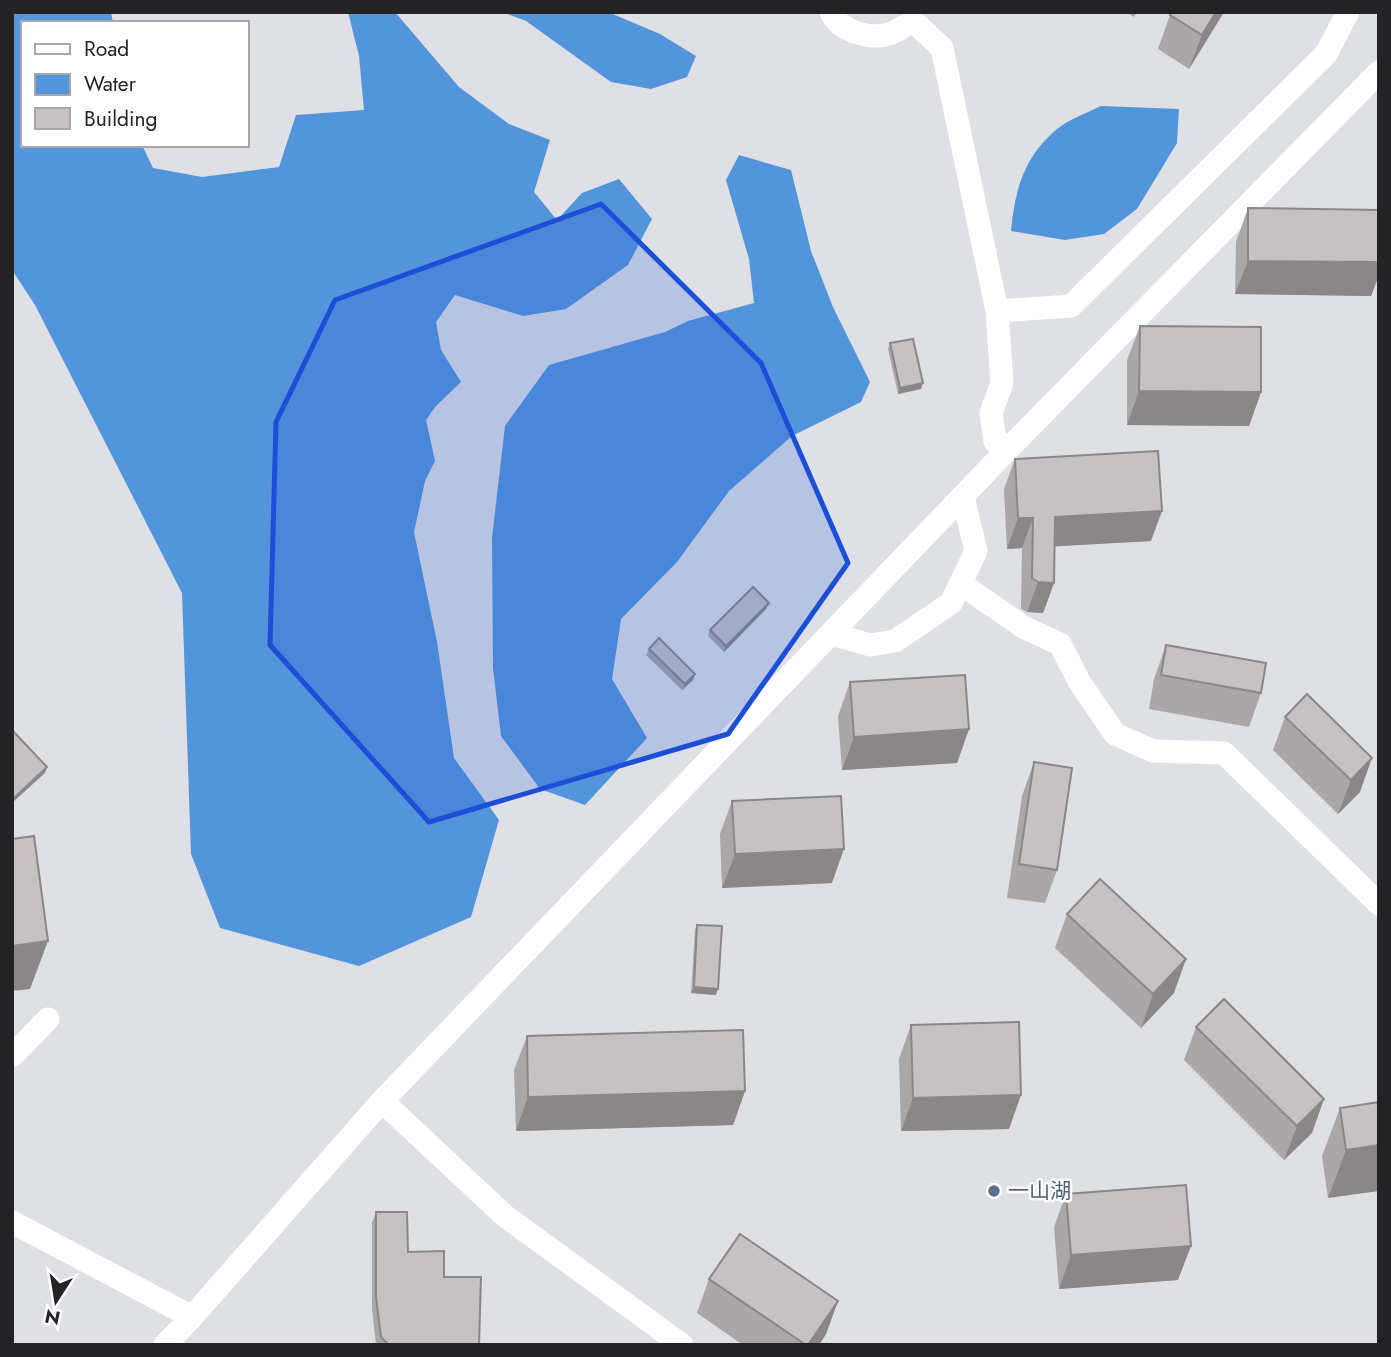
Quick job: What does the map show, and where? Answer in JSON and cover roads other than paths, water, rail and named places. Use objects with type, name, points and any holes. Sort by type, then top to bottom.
[{"type":"street","points":[[831,12],[835,21],[855,33],[888,35],[914,17],[942,48],[997,311],[1002,383],[991,413],[995,441],[1007,450]]},
{"type":"street","points":[[997,311],[1071,306],[1326,54],[1348,12]]},
{"type":"street","points":[[165,1345],[382,1101],[1007,450],[1379,72]]},
{"type":"street","points":[[831,634],[870,645],[895,641],[951,603],[976,551],[963,496]]},
{"type":"street","points":[[961,584],[1025,628],[1060,644],[1080,683],[1115,734],[1153,751],[1224,753],[1379,904]]},
{"type":"street","points":[[12,1056],[48,1019]]},
{"type":"street","points":[[382,1101],[505,1216],[682,1345]]},
{"type":"street","points":[[12,1222],[192,1317]]},
{"type":"water","points":[[12,12],[111,12],[113,21],[21,21],[21,147],[143,147],[153,168],[202,177],[279,167],[296,115],[364,110],[359,56],[348,12],[395,12],[459,87],[509,124],[550,140],[534,192],[557,220],[582,193],[619,179],[652,219],[628,265],[566,309],[523,316],[455,295],[436,322],[441,350],[461,382],[436,406],[426,420],[435,461],[425,481],[414,532],[437,642],[454,758],[499,820],[471,917],[359,966],[220,928],[191,854],[182,593],[35,305],[12,270]]},
{"type":"water","points":[[502,12],[608,12],[660,34],[696,56],[687,77],[651,89],[611,82],[526,21]]},
{"type":"water","points":[[1101,106],[1179,109],[1177,143],[1137,209],[1104,234],[1065,240],[1011,231],[1015,201],[1023,175],[1036,151],[1062,125]]},
{"type":"water","points":[[739,155],[791,170],[811,251],[833,307],[870,382],[861,402],[792,436],[729,491],[677,562],[621,619],[612,679],[647,738],[585,805],[540,789],[501,736],[493,668],[492,538],[505,426],[549,365],[754,303],[749,259],[726,180]]},
{"type":"place","name":"一山湖","points":[[994,1191]]}]
